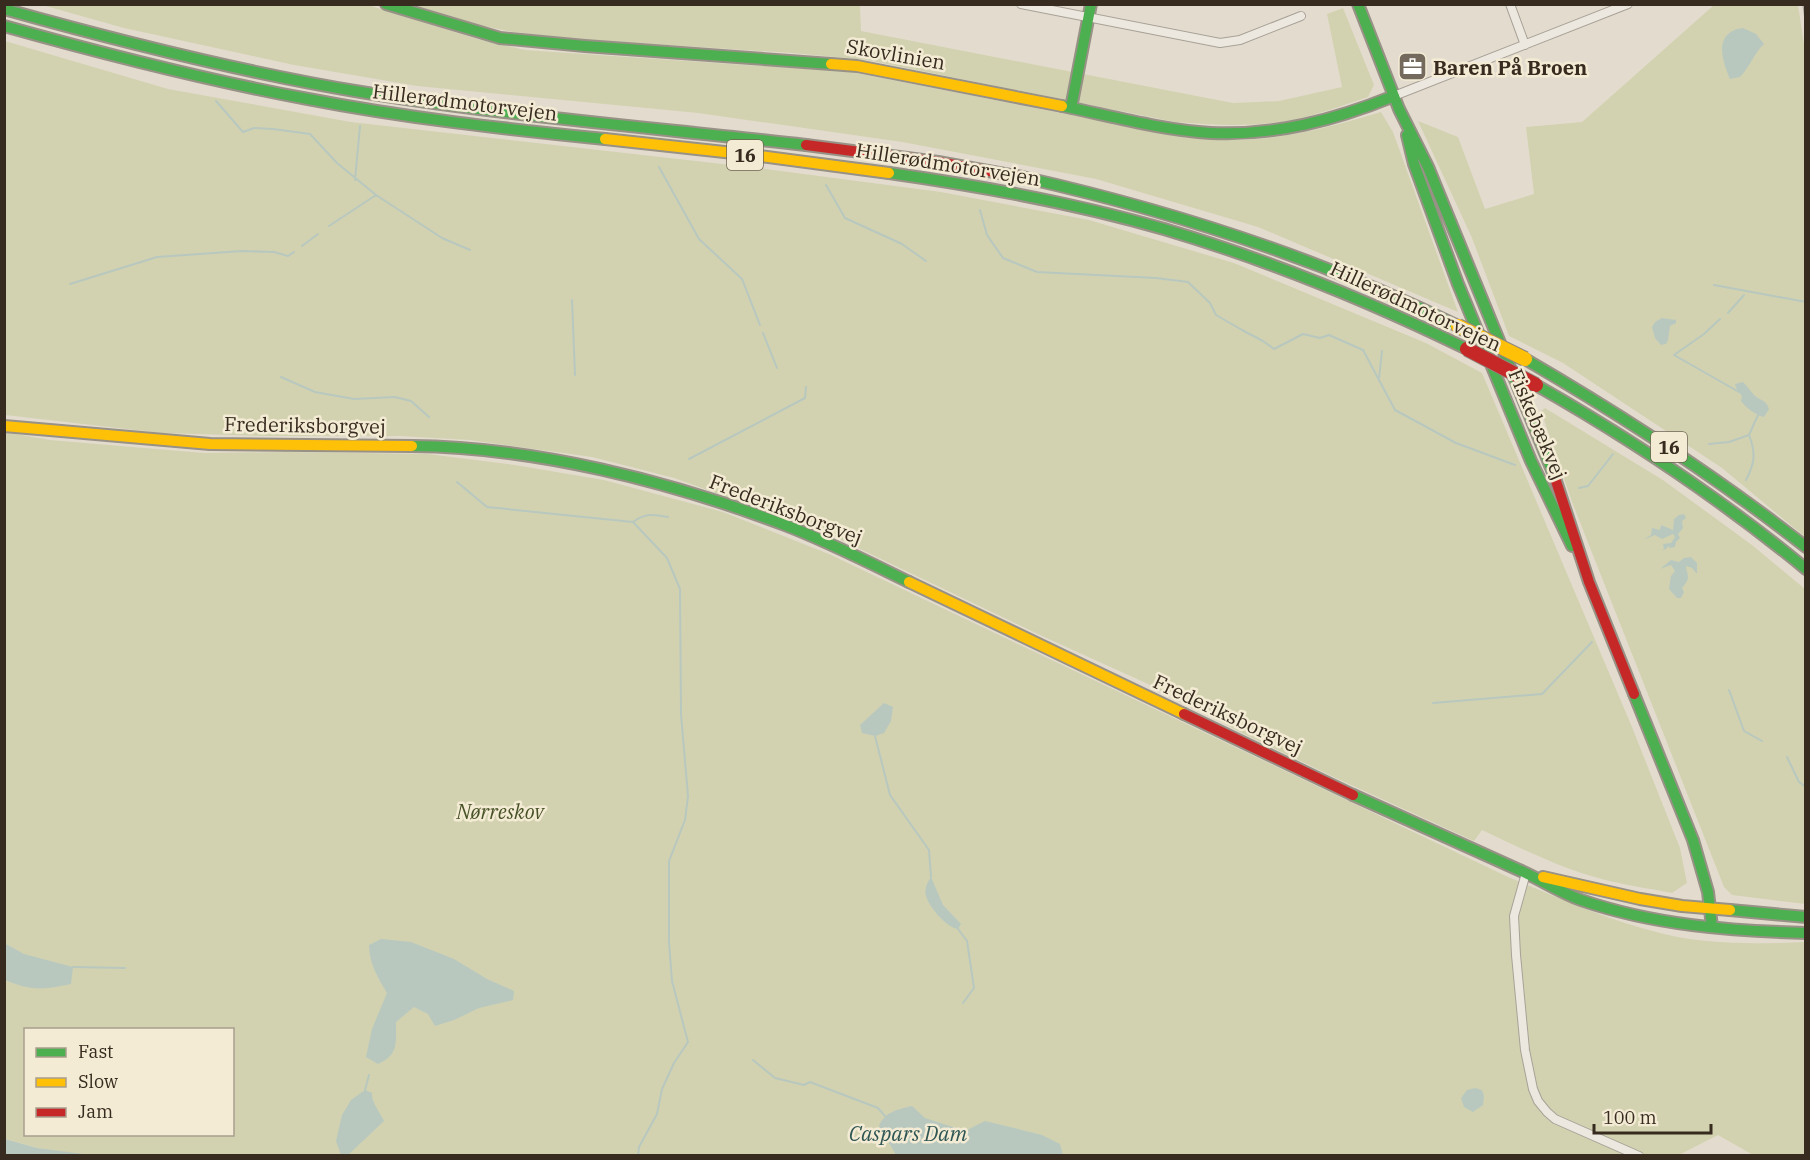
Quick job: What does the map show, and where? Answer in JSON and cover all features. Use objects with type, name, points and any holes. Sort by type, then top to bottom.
[{"type":"main road","name":"Skovlinien","points":[[386,4],[476,32],[507,39],[857,66],[1176,129],[1222,134],[1265,132],[1305,126],[1397,103]]},
{"type":"main road","name":"Fiskebækvej","points":[[1358,4],[1397,103],[1428,167],[1556,479],[1589,582],[1693,840],[1708,892],[1712,927]]},
{"type":"main road","name":"Hillerødmotorvejen","points":[[4,9],[189,58],[315,85],[496,110],[887,155],[1017,176],[1141,206],[1240,236],[1380,289],[1525,359],[1625,418],[1709,474],[1806,547]]},
{"type":"main road","points":[[1071,108],[1090,11]]},
{"type":"main road","name":"Hillerødmotorvejen","points":[[4,26],[184,74],[312,101],[486,126],[887,172],[969,184],[1093,210],[1166,230],[1298,274],[1374,305],[1536,385],[1615,431],[1701,488],[1806,569]]},
{"type":"main road","name":"Frederiksborgvej","points":[[4,426],[210,444],[439,446],[570,463],[682,490],[785,525],[837,547],[1446,839],[1580,899],[1653,918],[1712,927],[1806,933]]},
{"type":"main road","name":"Frederiksborgvej","points":[[1526,873],[1640,899],[1711,909],[1806,917]]},
{"type":"street","points":[[1021,4],[1090,11],[1230,43],[1301,16]]},
{"type":"street","points":[[1509,4],[1525,45]]},
{"type":"street","points":[[1397,103],[1525,45],[1628,4]]},
{"type":"street","points":[[1526,873],[1514,916],[1525,1050],[1533,1089],[1547,1113],[1556,1119],[1639,1155]]},
{"type":"green space","points":[[42,5],[368,5],[477,39],[525,50],[851,72],[1189,138],[1231,140],[1269,138],[1325,127],[1381,112],[1393,132],[1458,312],[1258,227],[1096,179],[902,142],[698,113],[417,86],[294,65],[124,28]]},
{"type":"green space","points":[[413,5],[860,5],[861,31],[1233,103],[1279,101],[1342,87],[1327,14],[1343,8],[1374,85],[1368,97],[1318,114],[1287,121],[1231,125],[1175,122],[867,60],[575,39],[513,32],[479,25]]},
{"type":"green space","points":[[1714,5],[1798,5],[1806,57],[1805,537],[1722,468],[1563,363],[1509,336],[1472,238],[1418,121],[1458,137],[1485,209],[1534,194],[1526,127],[1582,122]]},
{"type":"green space","points":[[5,41],[168,89],[351,122],[758,168],[941,192],[1089,220],[1234,263],[1426,343],[1482,373],[1632,727],[1680,848],[1687,883],[1672,893],[1625,885],[1539,857],[1482,830],[1474,841],[1338,779],[1148,684],[835,537],[674,478],[592,457],[469,440],[399,436],[161,433],[5,415]]},
{"type":"green space","points":[[1545,408],[1663,480],[1752,545],[1805,589],[1805,904],[1732,895],[1724,887],[1572,502],[1541,411]]},
{"type":"green space","name":"Nørreskov","points":[[4,432],[50,440],[204,453],[428,454],[515,465],[604,480],[723,512],[829,554],[1506,876],[1582,908],[1640,928],[1695,940],[1751,943],[1805,942],[1805,1155],[1753,1155],[1718,1135],[1677,1156],[91,1156],[37,1148],[5,1139]]},
{"type":"water","points":[[1743,28],[1756,34],[1764,44],[1740,77],[1730,79],[1724,63],[1722,47],[1727,35]]},
{"type":"water","points":[[1662,318],[1676,320],[1676,323],[1670,326],[1666,344],[1661,345],[1655,338],[1652,327]]},
{"type":"water","points":[[1743,382],[1768,406],[1769,409],[1764,417],[1751,411],[1741,401],[1742,396],[1735,384]]},
{"type":"water","points":[[1684,514],[1686,518],[1682,521],[1683,528],[1678,534],[1680,538],[1675,547],[1668,546],[1666,549],[1661,551],[1664,549],[1663,544],[1671,543],[1675,537],[1673,534],[1662,539],[1655,535],[1643,540],[1651,535],[1652,528],[1660,530],[1661,525],[1673,530],[1674,519]]},
{"type":"water","points":[[1691,557],[1697,563],[1697,573],[1686,566],[1688,579],[1682,588],[1684,592],[1681,598],[1677,598],[1669,589],[1671,576],[1675,571],[1671,565],[1660,569],[1671,560],[1679,562]]},
{"type":"water","points":[[884,703],[893,707],[891,721],[884,733],[875,736],[862,733],[860,725]]},
{"type":"water","points":[[931,877],[943,905],[961,924],[958,929],[944,921],[928,901],[925,893]]},
{"type":"water","points":[[381,939],[411,942],[454,959],[487,979],[514,991],[513,1000],[479,1008],[435,1026],[428,1014],[414,1007],[396,1022],[396,1042],[393,1052],[378,1064],[366,1057],[372,1029],[387,993],[369,952],[369,945]]},
{"type":"water","points":[[4,943],[24,954],[73,967],[71,984],[37,988],[5,980]]},
{"type":"water","points":[[1475,1088],[1482,1090],[1484,1096],[1483,1105],[1473,1112],[1464,1107],[1461,1098],[1467,1090]]},
{"type":"water","points":[[365,1090],[372,1093],[374,1103],[384,1121],[348,1155],[341,1155],[336,1141],[342,1115],[351,1100]]},
{"type":"water","name":"Caspars Dam","points":[[912,1106],[925,1118],[965,1131],[985,1121],[1042,1135],[1060,1144],[1063,1155],[896,1155],[879,1126],[888,1114]]},
{"type":"water","points":[[5,1139],[37,1148],[91,1155],[5,1155]]},
{"type":"waterway","points":[[216,101],[243,132],[254,128],[310,134],[337,163],[376,195],[442,238],[470,250]]},
{"type":"waterway","points":[[355,180],[360,126]]},
{"type":"waterway","points":[[659,167],[699,239],[742,279],[760,325]]},
{"type":"waterway","points":[[826,185],[845,218],[902,244],[926,261]]},
{"type":"waterway","points":[[329,226],[376,195]]},
{"type":"waterway","points":[[980,210],[987,235],[1003,258],[1037,272],[1156,278],[1188,282],[1210,303],[1216,315],[1274,349],[1303,334],[1320,338],[1329,335],[1363,350],[1395,410],[1456,443],[1515,465]]},
{"type":"waterway","points":[[302,246],[318,234]]},
{"type":"waterway","points":[[70,284],[157,257],[242,251],[274,252],[288,256],[294,252]]},
{"type":"waterway","points":[[1714,285],[1806,302]]},
{"type":"waterway","points":[[1728,313],[1744,295]]},
{"type":"waterway","points":[[572,300],[575,375]]},
{"type":"waterway","points":[[1720,319],[1704,334],[1674,355],[1739,392]]},
{"type":"waterway","points":[[763,333],[777,368]]},
{"type":"waterway","points":[[1379,378],[1382,351]]},
{"type":"waterway","points":[[281,377],[315,392],[354,399],[395,397],[411,401],[429,417]]},
{"type":"waterway","points":[[689,459],[805,398],[806,387]]},
{"type":"waterway","points":[[1709,444],[1729,442],[1749,435],[1758,415]]},
{"type":"waterway","points":[[1746,480],[1754,458],[1749,435]]},
{"type":"waterway","points":[[1579,488],[1588,486],[1613,454]]},
{"type":"waterway","points":[[457,482],[487,507],[633,522]]},
{"type":"waterway","points":[[638,1156],[639,1147],[657,1114],[662,1089],[674,1063],[688,1042],[672,981],[669,942],[669,861],[685,820],[688,796],[681,714],[680,589],[667,558],[633,522],[649,515],[668,517]]},
{"type":"waterway","points":[[1433,703],[1542,694],[1592,642]]},
{"type":"waterway","points":[[1729,690],[1744,731],[1762,741]]},
{"type":"waterway","points":[[875,736],[890,795],[929,850],[931,877]]},
{"type":"waterway","points":[[1787,757],[1799,782],[1806,787]]},
{"type":"waterway","points":[[958,929],[967,941],[974,988],[963,1003]]},
{"type":"waterway","points":[[73,967],[125,968]]},
{"type":"waterway","points":[[753,1060],[775,1078],[804,1085],[810,1082],[878,1108],[885,1116]]},
{"type":"waterway","points":[[365,1090],[369,1075]]},
{"type":"tram line","points":[[1803,4],[1806,26]]},
{"type":"traffic: fast","points":[[386,4],[500,38],[831,64]]},
{"type":"traffic: fast","points":[[1071,108],[1091,4]]},
{"type":"traffic: fast","points":[[1358,4],[1399,109],[1428,167],[1554,475]]},
{"type":"traffic: fast","points":[[4,9],[181,55],[361,92],[527,115],[806,145]]},
{"type":"traffic: fast","points":[[4,26],[155,66],[308,99],[456,122],[605,139]]},
{"type":"traffic: fast","points":[[1062,106],[1174,129],[1235,133],[1304,125],[1394,96]]},
{"type":"traffic: fast","points":[[1407,135],[1414,164],[1458,284],[1531,461],[1572,546]]},
{"type":"traffic: fast","points":[[889,173],[1027,196],[1164,229],[1242,254],[1318,283],[1393,314],[1467,349]]},
{"type":"traffic: fast","points":[[1022,177],[1134,205],[1244,239],[1352,279],[1458,326]]},
{"type":"traffic: fast","points":[[1525,359],[1669,448],[1806,547]]},
{"type":"traffic: fast","points":[[1536,385],[1675,471],[1741,518],[1806,569]]},
{"type":"traffic: fast","points":[[412,446],[506,453],[601,469],[648,481],[695,494],[785,525],[909,582]]},
{"type":"traffic: fast","points":[[1634,694],[1693,840],[1708,892],[1712,927]]},
{"type":"traffic: fast","points":[[1353,795],[1573,897],[1608,909],[1692,925],[1749,931],[1806,933]]},
{"type":"traffic: fast","points":[[1730,910],[1806,917]]},
{"type":"traffic: slow","points":[[831,64],[857,66],[1062,106]]},
{"type":"traffic: slow","points":[[605,139],[889,173]]},
{"type":"traffic: slow","points":[[1458,326],[1525,359]]},
{"type":"traffic: slow","points":[[4,426],[210,444],[412,446]]},
{"type":"traffic: slow","points":[[909,582],[1184,714]]},
{"type":"traffic: slow","points":[[1543,877],[1640,899],[1682,906],[1730,910]]},
{"type":"traffic: jam","points":[[806,145],[938,162],[1022,177]]},
{"type":"traffic: jam","points":[[1467,349],[1536,385]]},
{"type":"traffic: jam","points":[[1554,475],[1589,582],[1634,694]]},
{"type":"traffic: jam","points":[[1184,714],[1353,795]]},
{"type":"place","name":"Baren På Broen","points":[[1412,67]]}]
